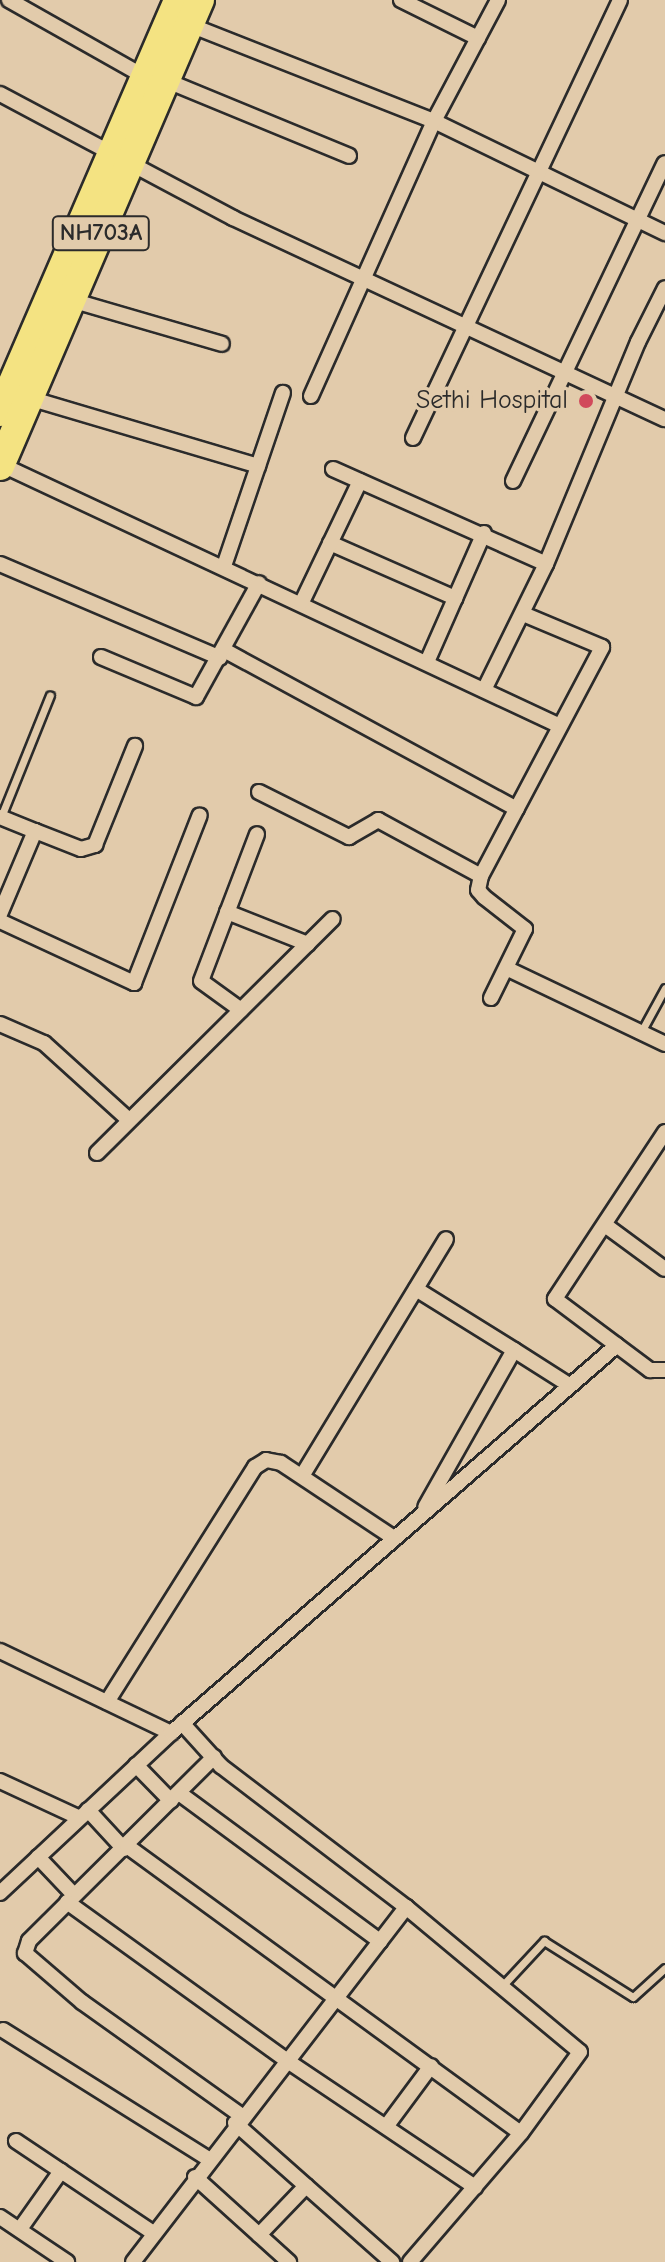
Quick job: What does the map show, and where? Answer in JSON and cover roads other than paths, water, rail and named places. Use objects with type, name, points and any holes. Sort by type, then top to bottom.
[{"type":"highway","name":"NH703A","points":[[0,412],[189,8]]},
{"type":"highway","name":"NH703A","points":[[0,465],[71,300],[121,159]]},
{"type":"street","points":[[9,0],[155,78],[349,156]]},
{"type":"street","points":[[401,0],[478,38]]},
{"type":"street","points":[[311,396],[434,121],[498,0]]},
{"type":"street","points":[[413,438],[537,167],[620,0]]},
{"type":"street","points":[[189,8],[537,167],[665,233]]},
{"type":"street","points":[[0,94],[121,159],[363,280],[665,419]]},
{"type":"street","points":[[513,481],[562,372],[665,163]]},
{"type":"street","points":[[484,690],[546,564],[615,394],[665,288]]},
{"type":"street","points":[[71,300],[222,344]]},
{"type":"street","points":[[224,566],[283,393]]},
{"type":"street","points":[[29,398],[258,466]]},
{"type":"street","points":[[0,465],[302,602],[560,726]]},
{"type":"street","points":[[333,469],[484,533],[546,564]]},
{"type":"street","points":[[302,602],[360,481]]},
{"type":"street","points":[[427,662],[484,533]]},
{"type":"street","points":[[330,543],[455,598]]},
{"type":"street","points":[[0,564],[222,654],[517,809]]},
{"type":"street","points":[[101,657],[196,697],[259,583]]},
{"type":"street","points":[[491,998],[508,969],[525,929],[478,890],[481,876],[602,647],[523,614]]},
{"type":"street","points":[[0,817],[81,849],[95,845],[135,746]]},
{"type":"street","points":[[259,792],[343,835],[355,834],[365,823],[378,820],[481,876]]},
{"type":"street","points":[[0,921],[134,983],[200,815]]},
{"type":"street","points":[[0,914],[35,831]]},
{"type":"street","points":[[241,1010],[201,981],[257,834]]},
{"type":"street","points":[[227,912],[308,944]]},
{"type":"street","points":[[97,1153],[333,919]]},
{"type":"street","points":[[508,969],[665,1044]]},
{"type":"street","points":[[0,1024],[44,1043],[129,1120]]},
{"type":"street","points":[[665,1132],[555,1299],[650,1370],[665,1370]]},
{"type":"street","points":[[605,1225],[665,1269]]},
{"type":"street","points":[[302,1476],[446,1239]]},
{"type":"street","points":[[416,1289],[569,1385]]},
{"type":"street","points":[[4,1884],[38,1857],[176,1728],[617,1345]]},
{"type":"street","points":[[419,1517],[514,1350]]},
{"type":"street","points":[[107,1702],[255,1467],[266,1460],[302,1476],[394,1538]]},
{"type":"street","points":[[0,1651],[107,1702],[176,1728],[406,1907],[500,1988],[577,2044],[580,2052],[521,2133],[410,2262]]},
{"type":"street","points":[[214,1757],[29,1941],[25,1953],[30,1963],[238,2120],[306,2186],[392,2262]]},
{"type":"street","points":[[136,1765],[175,1797],[380,1941]]},
{"type":"street","points":[[0,1781],[83,1814],[521,2133]]},
{"type":"street","points":[[38,1857],[71,1898],[286,2060],[388,2124],[475,2187]]},
{"type":"street","points":[[135,2261],[152,2232],[406,1907]]},
{"type":"street","points":[[3,2030],[209,2159]]},
{"type":"street","points":[[388,2124],[431,2066]]},
{"type":"street","points":[[16,2141],[152,2232]]},
{"type":"street","points":[[20,2229],[61,2171]]},
{"type":"street","points":[[195,2177],[289,2262]]},
{"type":"street","points":[[259,2235],[306,2186]]},
{"type":"street","points":[[0,2217],[67,2262]]},
{"type":"lane","points":[[0,817],[50,695]]},
{"type":"lane","points":[[641,1032],[665,988]]},
{"type":"lane","points":[[500,1988],[544,1941],[633,1997],[665,1968]]},
{"type":"place","name":"Sethi Hospital","points":[[586,401]]}]
